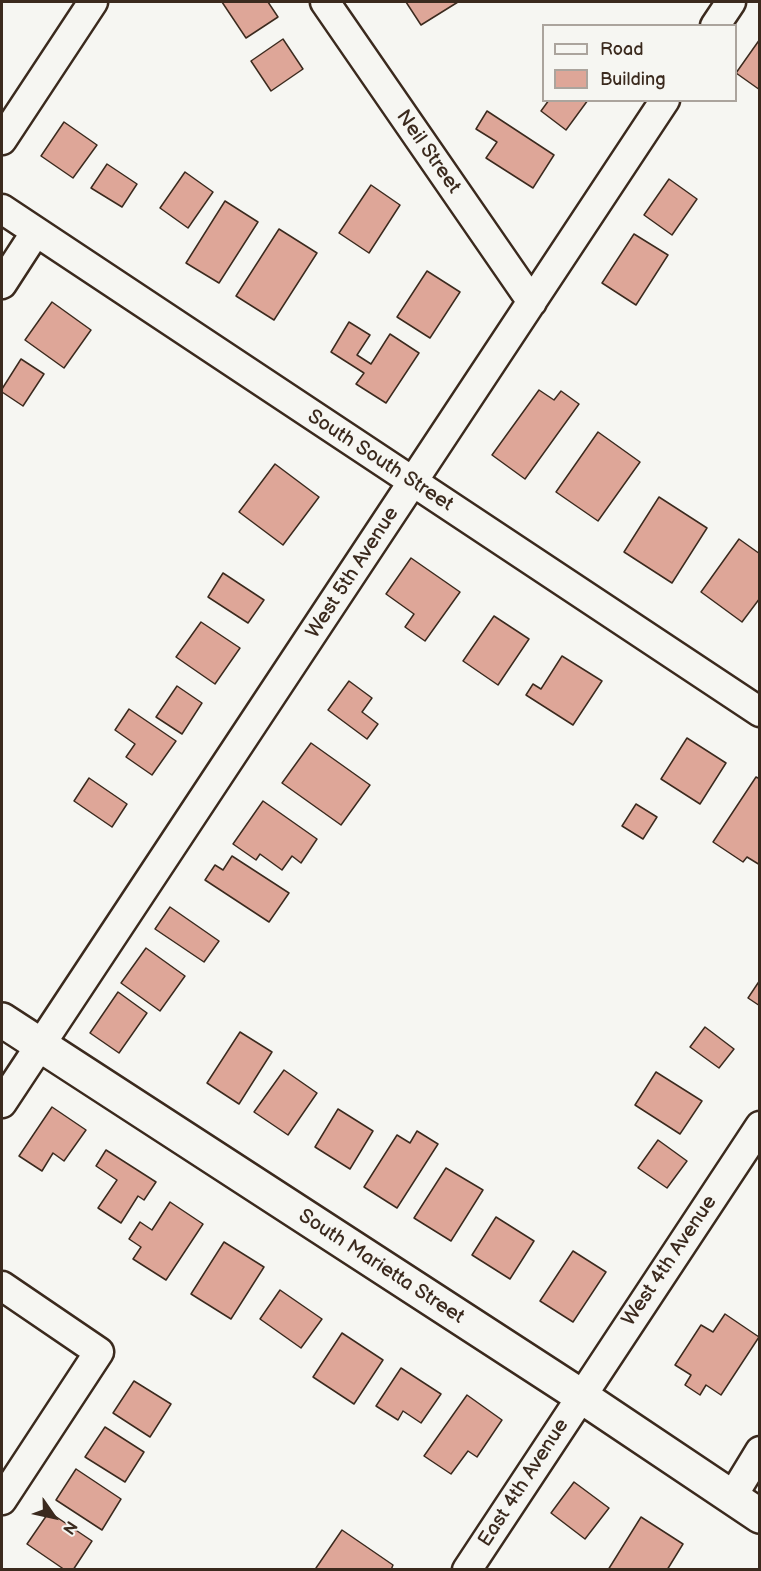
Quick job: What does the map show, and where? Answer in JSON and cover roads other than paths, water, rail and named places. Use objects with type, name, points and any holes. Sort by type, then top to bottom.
[{"type":"main road","name":"South Marietta Street","points":[[2,1020],[580,1396],[759,1516]]},
{"type":"street","points":[[2,140],[93,2]]},
{"type":"street","name":"Neil Street","points":[[325,2],[532,302]]},
{"type":"street","points":[[716,24],[731,2]]},
{"type":"street","name":"West 5th Avenue","points":[[2,1103],[664,102]]},
{"type":"street","name":"South South Street","points":[[2,210],[759,712]]},
{"type":"street","points":[[2,284],[35,233]]},
{"type":"street","name":"West 4th Avenue","points":[[580,1396],[759,1126]]},
{"type":"street","points":[[2,1286],[99,1352],[2,1500]]},
{"type":"street","name":"East 4th Avenue","points":[[467,1569],[580,1396]]},
{"type":"street","points":[[732,1497],[759,1452]]}]
